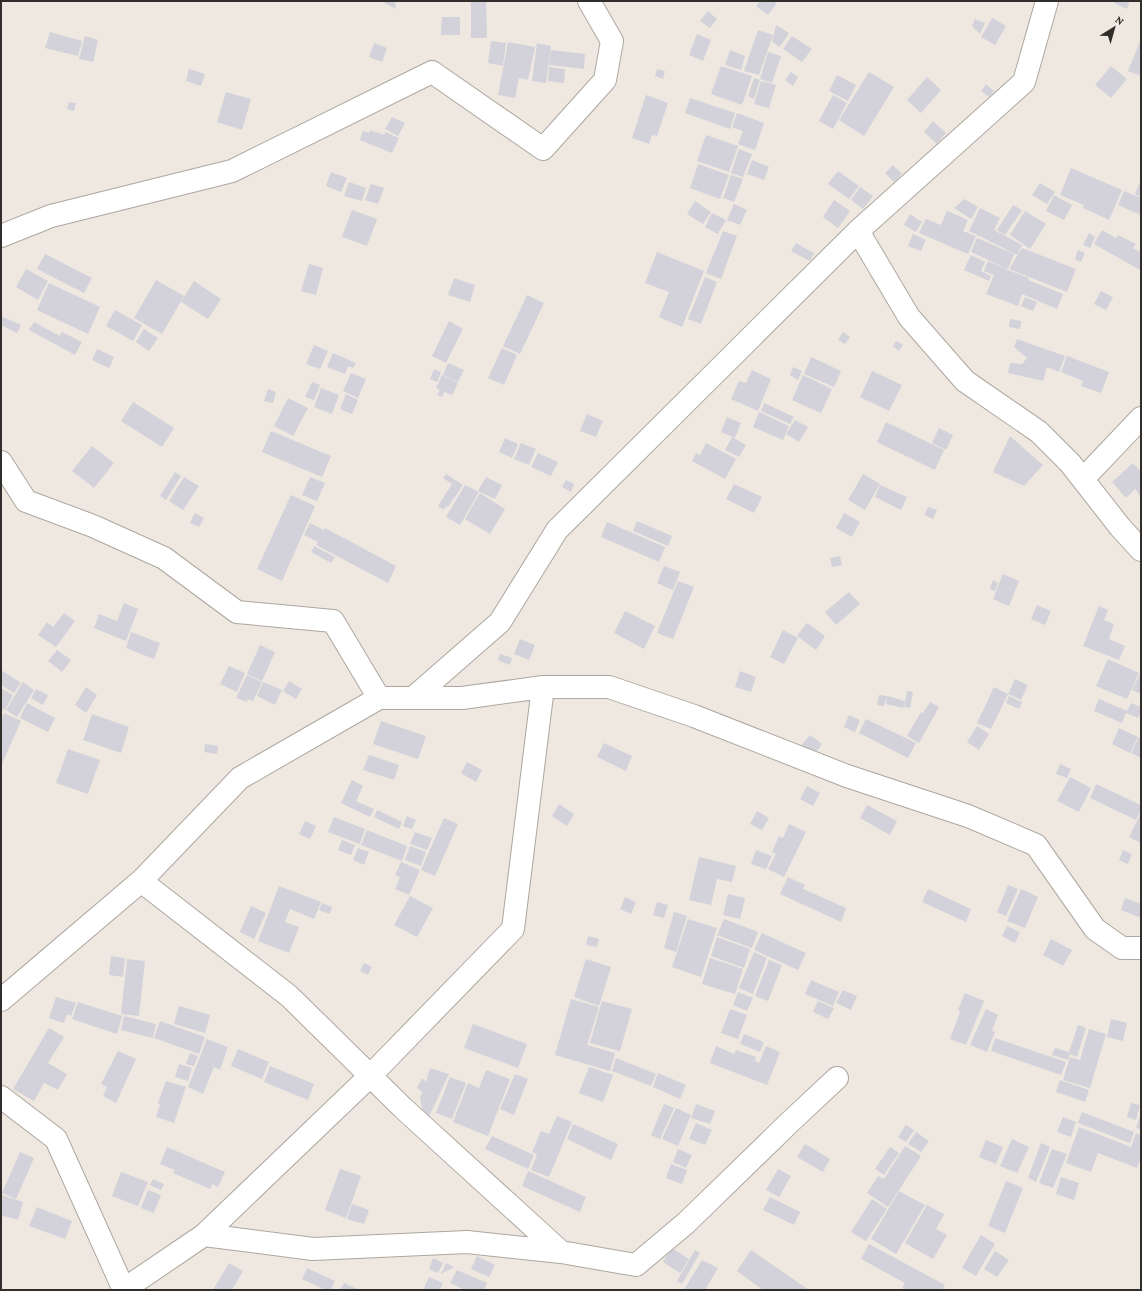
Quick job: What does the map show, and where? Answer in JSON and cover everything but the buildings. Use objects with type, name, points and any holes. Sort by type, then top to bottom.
[{"type":"street","points":[[1,236],[51,216],[232,171],[432,72],[543,149],[605,80],[612,41],[589,1]]},
{"type":"street","points":[[413,698],[500,622],[557,530],[858,231],[1024,82],[1047,1]]},
{"type":"street","points":[[858,231],[909,317],[965,381],[1039,432],[1083,479],[1120,527],[1141,550]]},
{"type":"street","points":[[1083,479],[1141,418]]},
{"type":"street","points":[[1,462],[26,501],[93,526],[164,558],[237,612],[333,621],[379,698]]},
{"type":"street","points":[[1,1097],[56,1139],[124,1290],[204,1235],[370,1076],[513,929],[543,687]]},
{"type":"street","points":[[1,1000],[142,881],[240,778],[379,698],[462,698],[543,687],[609,687],[694,716],[847,776],[968,816],[1036,845],[1095,929],[1122,948],[1141,948]]},
{"type":"street","points":[[142,881],[289,996],[408,1114],[561,1252]]},
{"type":"street","points":[[204,1235],[314,1249],[467,1242],[561,1252],[636,1265],[686,1223],[837,1078]]}]
